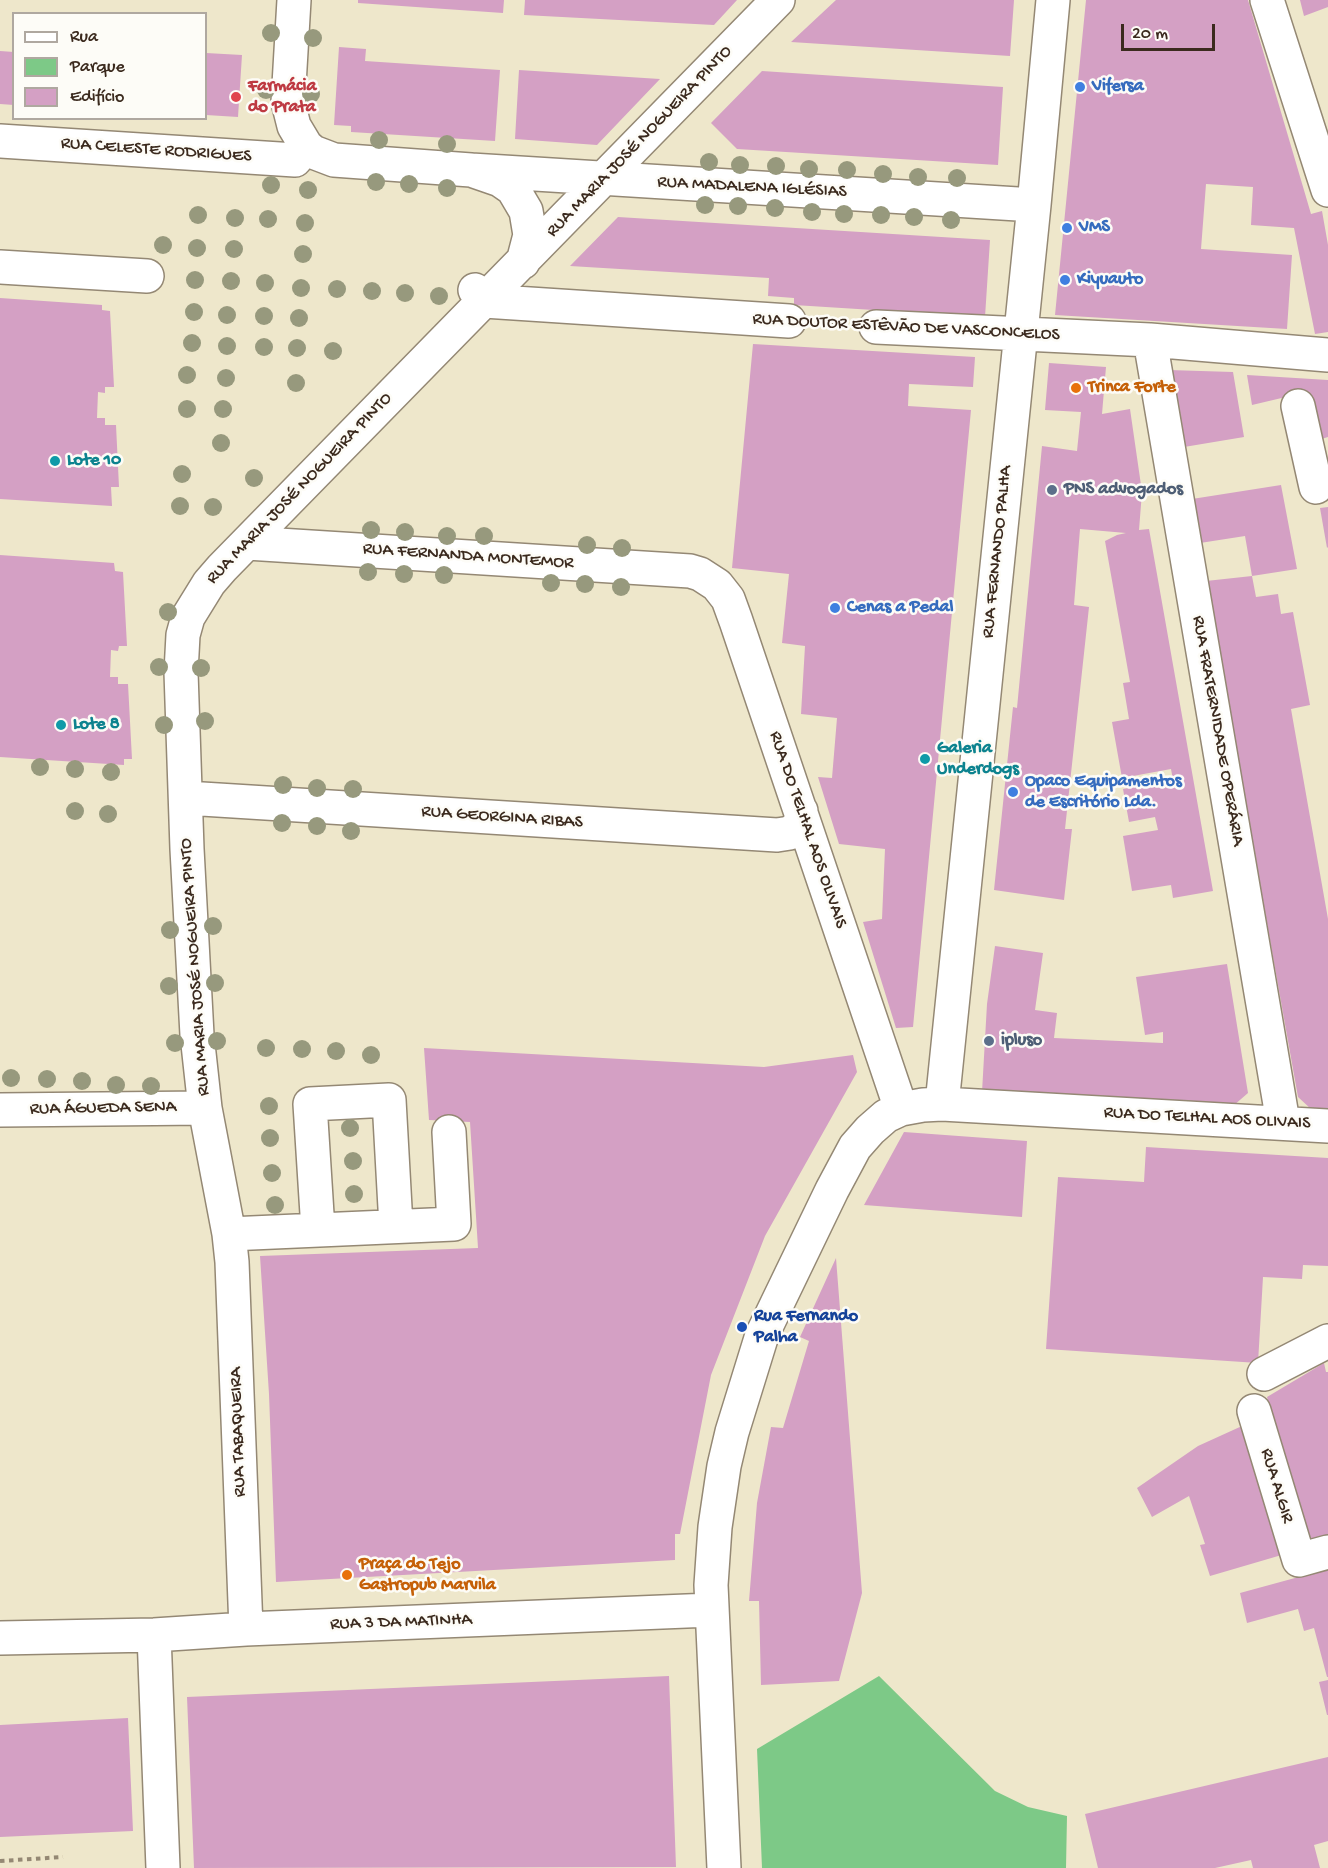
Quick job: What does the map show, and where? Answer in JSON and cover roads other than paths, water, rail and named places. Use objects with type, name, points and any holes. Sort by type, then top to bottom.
[{"type":"street","points":[[294,0],[288,102],[294,126],[306,146]]},
{"type":"street","name":"RUA MARIA JOSÉ NOGUEIRA PINTO","points":[[229,1234],[205,1108],[197,1035],[181,672],[183,635],[188,617],[208,583],[478,294],[523,262],[778,0]]},
{"type":"street","name":"RUA FERNANDO PALHA","points":[[942,1104],[1053,0]]},
{"type":"street","points":[[1267,0],[1328,190]]},
{"type":"street","name":"RUA CELESTE RODRIGUES","points":[[0,141],[295,160],[306,146]]},
{"type":"street","name":"RUA MADALENA IGLÉSIAS","points":[[306,146],[322,156],[348,162],[1034,205]]},
{"type":"street","name":"RUA MADALENA IGLÉSIAS","points":[[471,170],[500,180],[513,189],[521,200],[526,211],[530,235],[523,262]]},
{"type":"street","points":[[0,267],[147,276]]},
{"type":"street","name":"RUA DOUTOR ESTÊVÃO DE VASCONCELOS","points":[[478,294],[789,321]]},
{"type":"street","name":"RUA DOUTOR ESTÊVÃO DE VASCONCELOS","points":[[876,327],[1150,340],[1328,355]]},
{"type":"street","name":"RUA FRATERNIDADE OPERÁRIA","points":[[1150,340],[1283,1122]]},
{"type":"street","points":[[1298,406],[1318,446],[1316,487]]},
{"type":"street","name":"RUA FERNANDA MONTEMOR","points":[[247,543],[690,571]]},
{"type":"street","name":"RUA DO TELHAL AOS OLIVAIS","points":[[690,571],[710,579],[723,590],[728,599],[901,1109],[942,1104],[1328,1126]]},
{"type":"street","name":"RUA GEORGINA RIBAS","points":[[186,798],[777,835],[795,830],[801,822],[801,811]]},
{"type":"street","points":[[318,1230],[310,1104],[389,1100],[396,1226]]},
{"type":"street","name":"RUA ÁGUEDA SENA","points":[[0,1110],[205,1108]]},
{"type":"street","points":[[724,1868],[711,1610],[711,1560],[724,1466],[762,1335],[832,1190],[855,1147],[886,1116],[901,1109]]},
{"type":"street","points":[[229,1234],[454,1224],[449,1132]]},
{"type":"street","name":"RUA TABAQUEIRA","points":[[229,1234],[246,1629]]},
{"type":"street","points":[[1264,1374],[1328,1341]]},
{"type":"street","name":"RUA ALGIR","points":[[1254,1412],[1314,1556]]},
{"type":"street","name":"RUA 3 DA MATINHA","points":[[0,1638],[154,1635],[246,1629],[711,1610]]},
{"type":"street","points":[[154,1635],[163,1868]]},
{"type":"street","name":"RUA 3 DA MATINHA","points":[[0,1657],[90,1637]]},
{"type":"place","name":"Vifersa","points":[[1080,87]]},
{"type":"place","name":"Farmácia do Prata","points":[[236,97]]},
{"type":"place","name":"VMS","points":[[1067,228]]},
{"type":"place","name":"Kiyuauto","points":[[1065,280]]},
{"type":"place","name":"Trinca Forte","points":[[1076,388]]},
{"type":"place","name":"Lote 10","points":[[55,461]]},
{"type":"place","name":"PNS advogados","points":[[1052,490]]},
{"type":"place","name":"Cenas a Pedal","points":[[835,608]]},
{"type":"place","name":"Lote 8","points":[[61,725]]},
{"type":"place","name":"Galeria Underdogs","points":[[925,759]]},
{"type":"place","name":"Opaco Equipamentos de Escritório Lda.","points":[[1013,792]]},
{"type":"place","name":"ipluso","points":[[989,1041]]},
{"type":"place","name":"Rua Fernando Palha","points":[[742,1327]]},
{"type":"place","name":"Praça do Tejo Gastropub Marvila","points":[[347,1575]]}]
